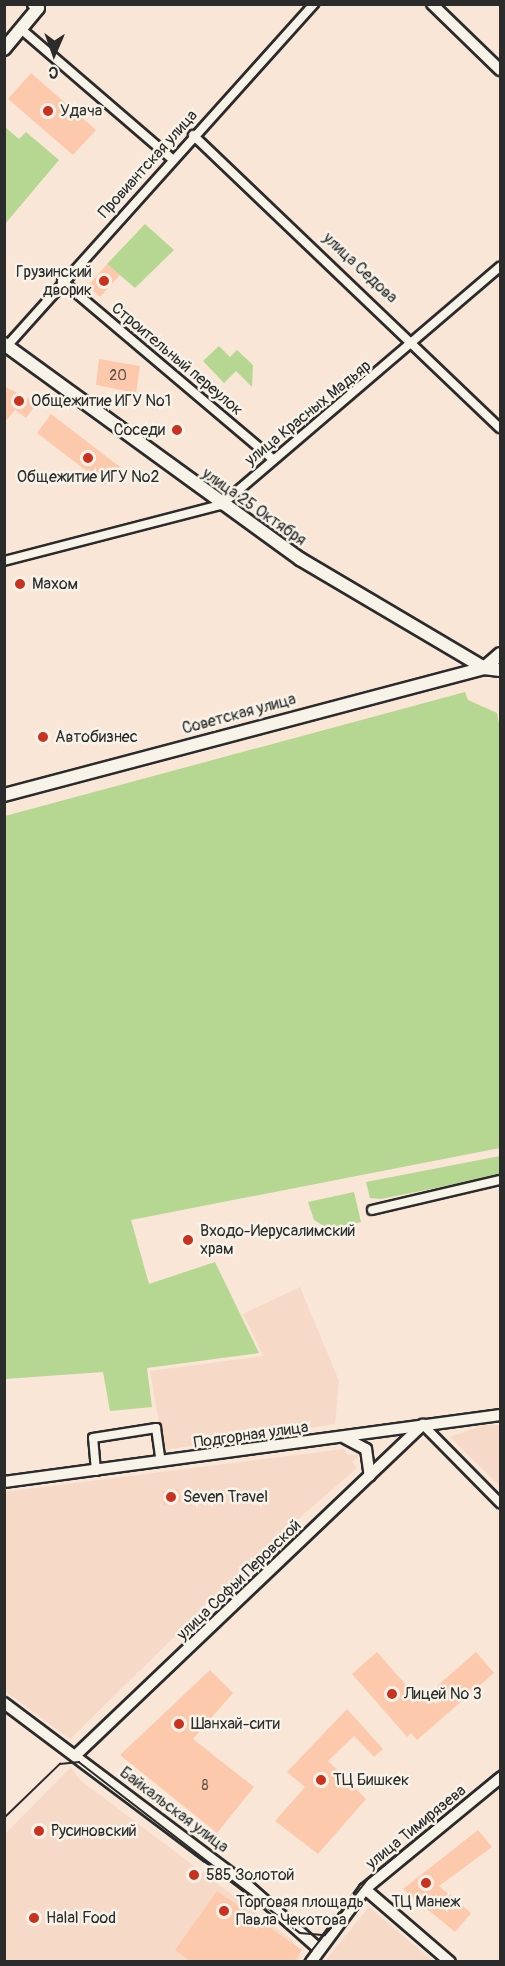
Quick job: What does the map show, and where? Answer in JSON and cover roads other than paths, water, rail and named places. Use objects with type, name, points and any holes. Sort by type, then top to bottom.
[{"type":"main road","points":[[4,49],[38,6]]},
{"type":"main road","name":"улица 25 Октября","points":[[6,345],[221,506],[483,669],[501,670]]},
{"type":"main road","points":[[483,669],[501,654]]},
{"type":"main road","name":"Советская улица","points":[[4,795],[483,669]]},
{"type":"street","name":"Провиантская улица","points":[[6,345],[171,159],[314,4]]},
{"type":"street","points":[[432,4],[501,70]]},
{"type":"street","points":[[21,30],[171,159]]},
{"type":"street","name":"улица Седова","points":[[194,135],[416,344],[501,428]]},
{"type":"street","name":"улица Красных Мадьяр","points":[[4,561],[221,506],[273,459],[416,344],[501,267]]},
{"type":"street","name":"Строительный переулок","points":[[62,281],[273,459]]},
{"type":"street","points":[[372,1210],[501,1180]]},
{"type":"street","name":"Подгорная улица","points":[[4,1482],[501,1415]]},
{"type":"street","points":[[423,1425],[501,1503]]},
{"type":"street","name":"улица Софьи Перовской","points":[[76,1755],[423,1425]]},
{"type":"street","points":[[96,1471],[93,1438],[156,1428],[161,1462]]},
{"type":"street","points":[[340,1437],[366,1449],[369,1476]]},
{"type":"street","name":"Байкальская улица","points":[[4,1703],[248,1886],[319,1949]]},
{"type":"street","name":"улица Тимирязева","points":[[311,1962],[365,1889],[501,1778]]},
{"type":"street","points":[[365,1889],[450,1962]]},
{"type":"tram line","points":[[4,1818],[60,1764],[79,1762],[300,1933],[325,1935],[331,1928]]},
{"type":"tram line","points":[[303,1962],[367,1880],[500,1770]]},
{"type":"place","name":"Удача","points":[[48,111]]},
{"type":"place","name":"Грузинский дворик","points":[[104,281]]},
{"type":"place","name":"Общежитие ИГУ №1","points":[[19,401]]},
{"type":"place","name":"Соседи","points":[[177,430]]},
{"type":"place","name":"Общежитие ИГУ №2","points":[[88,458]]},
{"type":"place","name":"Махом","points":[[20,584]]},
{"type":"place","name":"Автобизнес","points":[[43,737]]},
{"type":"place","name":"Входо-Иерусалимский храм","points":[[188,1240]]},
{"type":"place","name":"Seven Travel","points":[[171,1497]]},
{"type":"place","name":"Лицей № 3","points":[[392,1694]]},
{"type":"place","name":"Шанхай-сити","points":[[179,1724]]},
{"type":"place","name":"ТЦ Бишкек","points":[[321,1780]]},
{"type":"place","name":"Русиновский","points":[[39,1831]]},
{"type":"place","name":"585 Золотой","points":[[194,1875]]},
{"type":"place","name":"ТЦ Манеж","points":[[426,1883]]},
{"type":"place","name":"Торговая площадь Павла Чекотова","points":[[224,1911]]},
{"type":"place","name":"Halal Food","points":[[34,1918]]}]
